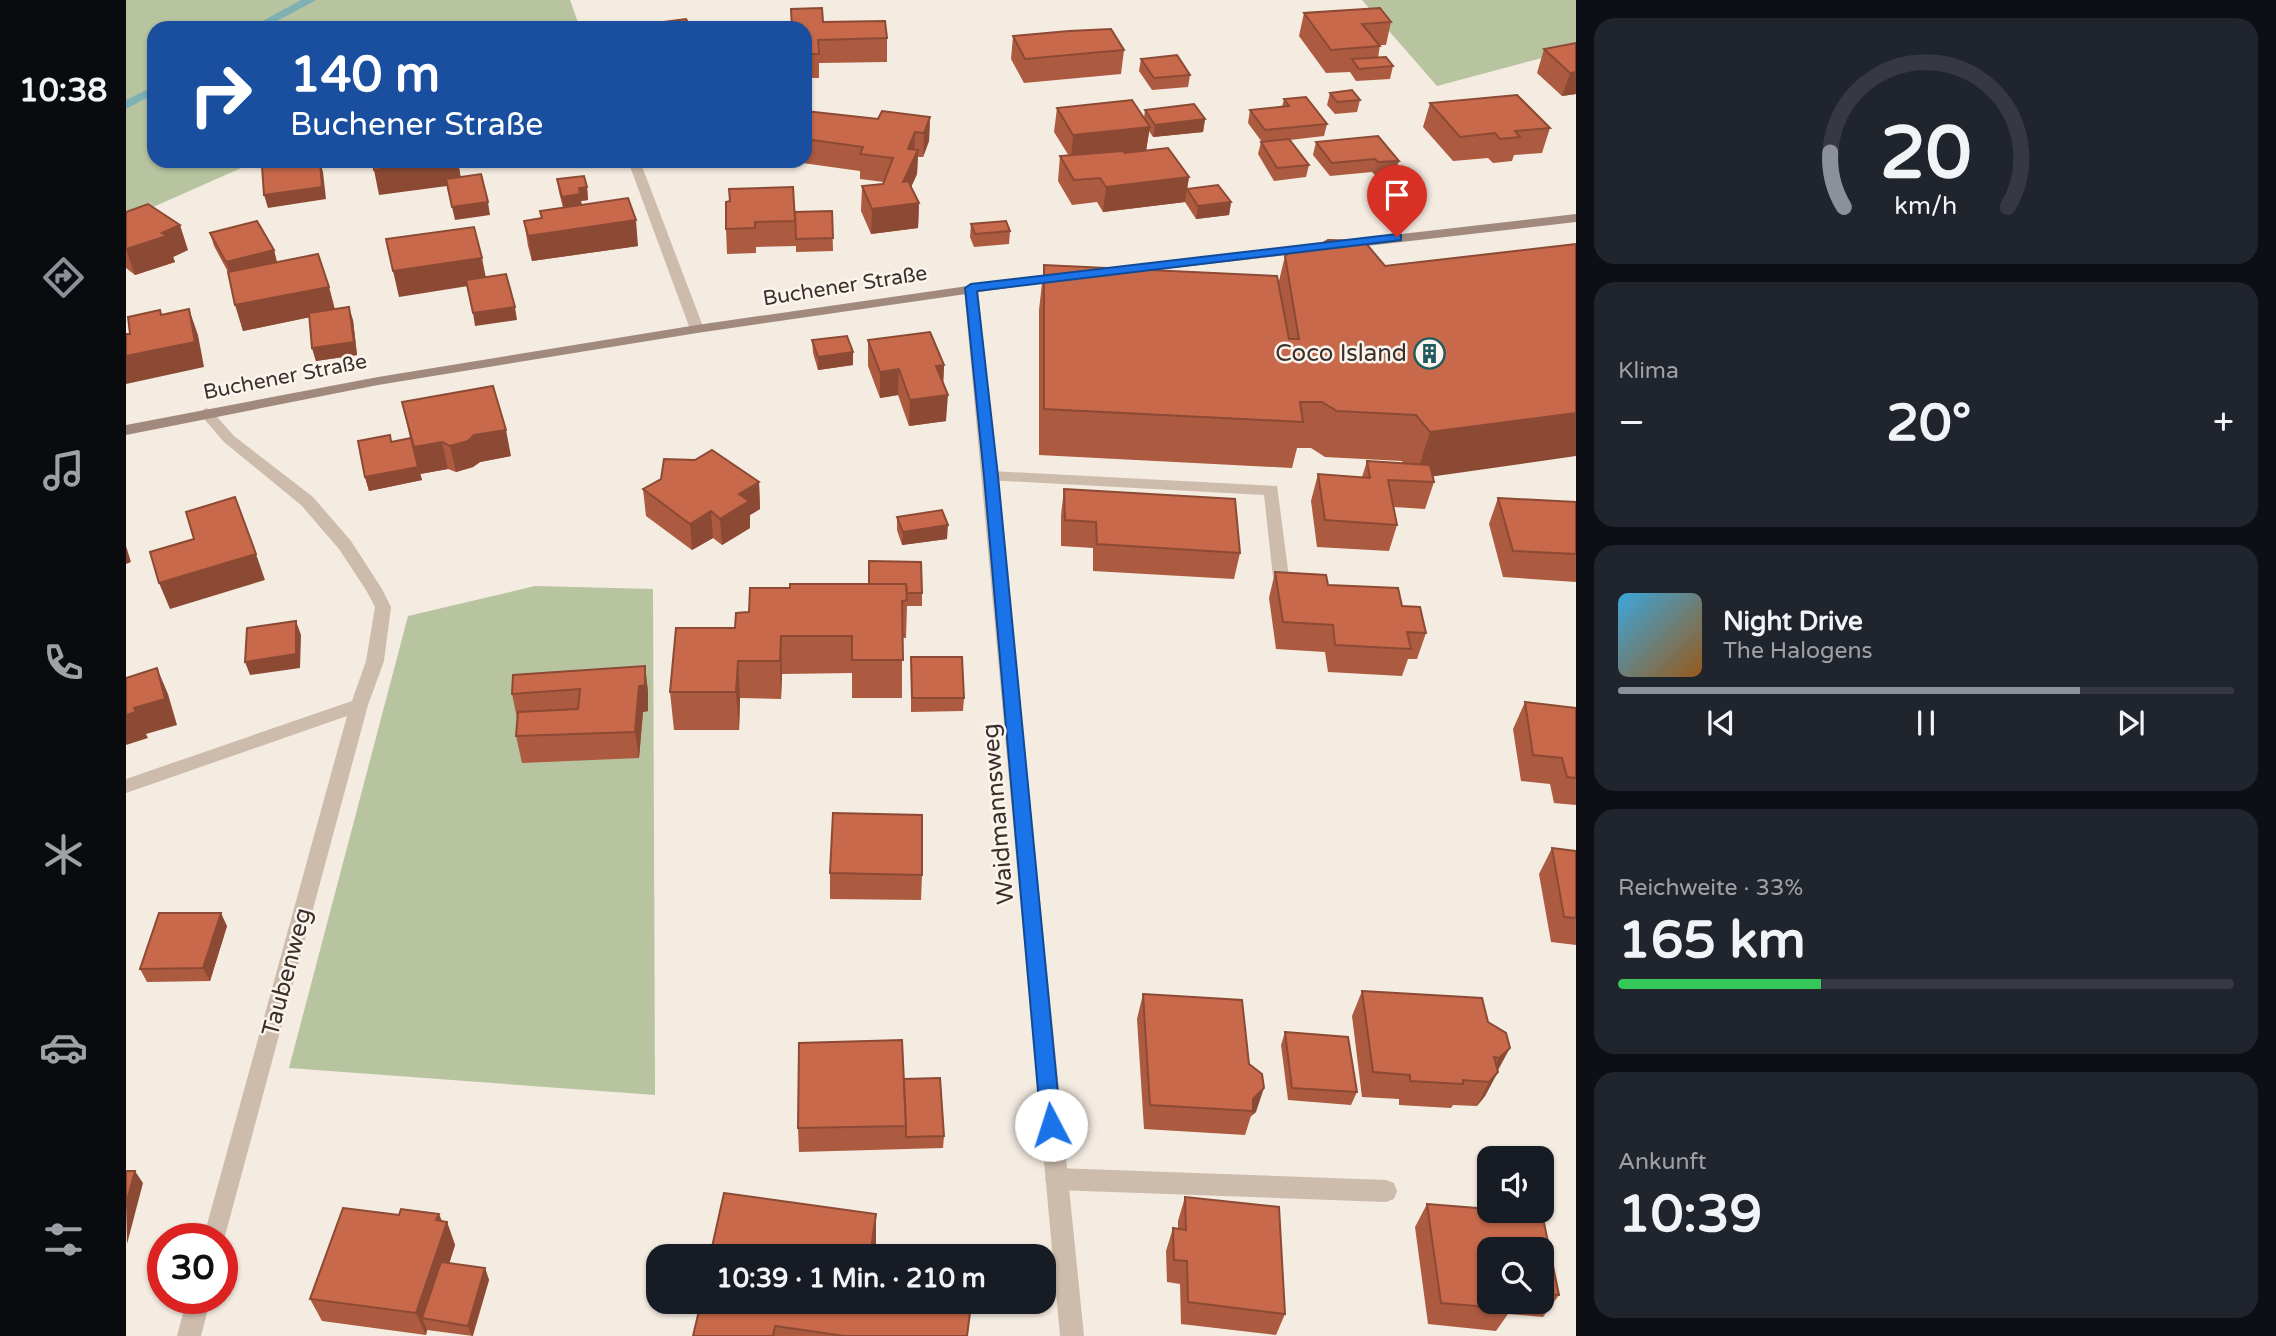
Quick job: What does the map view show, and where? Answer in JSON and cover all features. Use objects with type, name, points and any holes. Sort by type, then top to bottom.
[{"type":"street","points":[[637,168],[697,329]]},
{"type":"street","name":"Buchener Straße","points":[[126,430],[378,381],[971,288],[1576,218]]},
{"type":"street","name":"Waidmannsweg","points":[[971,288],[1072,1336]]},
{"type":"street","name":"Taubenweg","points":[[206,413],[229,439],[307,501],[345,545],[383,607],[375,661],[359,705],[219,1223]]},
{"type":"street","points":[[991,476],[1271,490],[1282,577]]},
{"type":"street","points":[[126,786],[359,705]]},
{"type":"street","points":[[1056,1179],[1386,1191]]},
{"type":"street","points":[[189,1336],[195,1314]]},
{"type":"green space","points":[[126,0],[570,0],[578,21],[147,21],[147,168],[241,168],[126,219]]},
{"type":"green space","points":[[1362,0],[1576,0],[1576,49],[1437,86]]},
{"type":"green space","points":[[535,586],[653,589],[655,1095],[289,1068],[408,616]]},
{"type":"building","points":[[822,8],[823,22],[885,21],[887,38],[818,40],[819,54],[812,54],[812,21],[792,21],[791,9]]},
{"type":"building","points":[[1380,8],[1391,22],[1362,24],[1380,46],[1331,50],[1304,13]]},
{"type":"building","points":[[1111,29],[1124,50],[1025,59],[1013,36],[1069,31]]},
{"type":"building","points":[[1576,43],[1576,72],[1570,73],[1544,49]]},
{"type":"building","points":[[1177,55],[1190,75],[1154,78],[1141,59]]},
{"type":"building","points":[[1386,57],[1393,66],[1359,69],[1352,59]]},
{"type":"building","points":[[1352,90],[1360,100],[1337,102],[1330,93]]},
{"type":"building","points":[[1517,95],[1550,128],[1515,131],[1520,137],[1500,139],[1495,133],[1460,137],[1430,103]]},
{"type":"building","points":[[1306,97],[1327,124],[1265,130],[1250,110],[1289,106],[1284,99]]},
{"type":"building","points":[[1132,100],[1150,127],[1073,135],[1057,108]]},
{"type":"building","points":[[1194,104],[1205,119],[1155,125],[1145,110]]},
{"type":"building","points":[[882,111],[930,117],[924,133],[915,132],[908,149],[918,150],[903,182],[908,181],[919,203],[872,209],[862,186],[883,184],[893,158],[860,154],[863,147],[812,140],[812,112],[878,119]]},
{"type":"building","points":[[1378,136],[1399,161],[1378,162],[1375,159],[1332,163],[1316,142]]},
{"type":"building","points":[[1289,139],[1309,165],[1277,168],[1261,142]]},
{"type":"building","points":[[1168,148],[1189,177],[1106,187],[1100,178],[1074,180],[1060,156],[1125,153]]},
{"type":"building","points":[[262,168],[321,168],[322,187],[264,195]]},
{"type":"building","points":[[481,174],[488,202],[452,207],[446,179]]},
{"type":"building","points":[[584,176],[587,187],[579,188],[580,194],[562,197],[557,179]]},
{"type":"building","points":[[1218,185],[1231,202],[1198,206],[1187,189]]},
{"type":"building","points":[[793,187],[795,221],[755,222],[755,228],[726,229],[729,189]]},
{"type":"building","points":[[628,198],[636,220],[528,236],[524,221],[542,218],[540,211]]},
{"type":"building","points":[[148,204],[180,225],[162,233],[167,236],[126,249],[126,212]]},
{"type":"building","points":[[832,211],[833,238],[796,239],[795,212]]},
{"type":"building","points":[[257,221],[274,250],[226,262],[210,233]]},
{"type":"building","points":[[1006,221],[1010,231],[975,234],[971,224]]},
{"type":"building","points":[[474,227],[482,258],[393,271],[386,239]]},
{"type":"building","name":"Coco Island","points":[[1328,240],[1364,241],[1385,266],[1576,244],[1576,413],[1430,432],[1416,415],[1337,411],[1322,402],[1300,402],[1303,422],[1044,409],[1044,265],[1277,276],[1289,339],[1299,339],[1285,256],[1293,250],[1310,251]]},
{"type":"building","points":[[318,254],[329,287],[235,305],[228,272]]},
{"type":"building","points":[[506,274],[515,307],[473,313],[466,280]]},
{"type":"building","points":[[349,307],[354,342],[312,348],[309,313]]},
{"type":"building","points":[[189,309],[195,342],[126,356],[126,334],[130,334],[128,317],[160,310],[161,315]]},
{"type":"building","points":[[930,332],[944,365],[936,366],[948,395],[910,400],[899,369],[880,372],[868,340]]},
{"type":"building","points":[[847,336],[853,352],[818,357],[812,340]]},
{"type":"building","points":[[493,386],[506,430],[474,435],[468,441],[450,446],[442,442],[414,447],[402,402]]},
{"type":"building","points":[[390,435],[391,442],[411,438],[418,467],[365,477],[358,441]]},
{"type":"building","points":[[712,450],[759,482],[739,494],[749,501],[720,519],[711,511],[690,524],[643,489],[661,479],[664,459],[695,460]]},
{"type":"building","points":[[1367,461],[1430,465],[1434,482],[1388,480],[1397,525],[1325,520],[1318,474],[1370,478]]},
{"type":"building","points":[[1064,489],[1235,499],[1240,553],[1097,544],[1096,522],[1065,520]]},
{"type":"building","points":[[235,497],[256,554],[159,583],[150,552],[194,539],[186,512]]},
{"type":"building","points":[[1498,498],[1576,502],[1576,554],[1513,551]]},
{"type":"building","points":[[942,510],[948,525],[903,532],[897,517]]},
{"type":"building","points":[[869,561],[921,562],[922,593],[907,593],[906,584],[869,584]]},
{"type":"building","points":[[1275,572],[1326,575],[1328,585],[1398,588],[1402,606],[1420,607],[1426,633],[1407,632],[1411,649],[1335,645],[1333,625],[1283,622]]},
{"type":"building","points":[[790,584],[906,584],[907,600],[902,601],[903,660],[852,660],[852,636],[781,636],[780,661],[738,661],[736,692],[670,692],[676,628],[735,628],[736,613],[749,612],[750,588],[790,588]]},
{"type":"building","points":[[296,621],[296,654],[245,662],[247,628]]},
{"type":"building","points":[[911,657],[962,657],[964,698],[912,698]]},
{"type":"building","points":[[645,666],[645,685],[639,686],[635,732],[516,736],[518,712],[578,709],[580,689],[512,694],[513,675]]},
{"type":"building","points":[[157,668],[165,699],[134,708],[136,712],[126,715],[126,678]]},
{"type":"building","points":[[1525,702],[1576,708],[1576,778],[1567,777],[1562,758],[1533,755]]},
{"type":"building","points":[[833,813],[922,815],[922,875],[830,873]]},
{"type":"building","points":[[1552,848],[1576,851],[1576,918],[1564,917]]},
{"type":"building","points":[[159,913],[221,913],[203,968],[140,969]]},
{"type":"building","points":[[1362,991],[1482,998],[1488,1022],[1506,1033],[1510,1048],[1499,1058],[1494,1057],[1498,1072],[1489,1082],[1463,1080],[1463,1084],[1410,1081],[1410,1075],[1373,1072]]},
{"type":"building","points":[[1143,994],[1242,1000],[1249,1064],[1262,1074],[1264,1088],[1253,1099],[1253,1111],[1150,1105]]},
{"type":"building","points":[[1285,1032],[1348,1037],[1357,1092],[1292,1088]]},
{"type":"building","points":[[902,1040],[906,1126],[798,1128],[799,1043]]},
{"type":"building","points":[[940,1078],[944,1136],[906,1137],[904,1079]]},
{"type":"building","points":[[126,1171],[135,1171],[126,1204]]},
{"type":"building","points":[[724,1193],[876,1214],[872,1244],[713,1244]]},
{"type":"building","points":[[1185,1197],[1279,1207],[1285,1314],[1188,1302],[1187,1261],[1174,1260],[1173,1228],[1186,1230]]},
{"type":"building","points":[[1427,1204],[1477,1208],[1477,1223],[1544,1223],[1547,1237],[1477,1237],[1477,1306],[1441,1303]]},
{"type":"building","points":[[343,1208],[399,1215],[401,1209],[439,1214],[436,1220],[447,1222],[416,1313],[310,1299]]},
{"type":"building","points":[[441,1262],[485,1268],[468,1326],[422,1318]]},
{"type":"building","points":[[1554,1271],[1559,1295],[1554,1295]]},
{"type":"building","points":[[698,1314],[970,1314],[967,1336],[844,1336],[775,1326],[773,1336],[693,1336]]},
{"type":"waterway","points":[[268,21],[311,0]]},
{"type":"waterway","points":[[126,105],[147,93]]},
{"type":"place","name":"Coco Island","points":[[1430,353]]},
{"type":"route","points":[[1051,1125],[971,288],[1397,237]]}]
